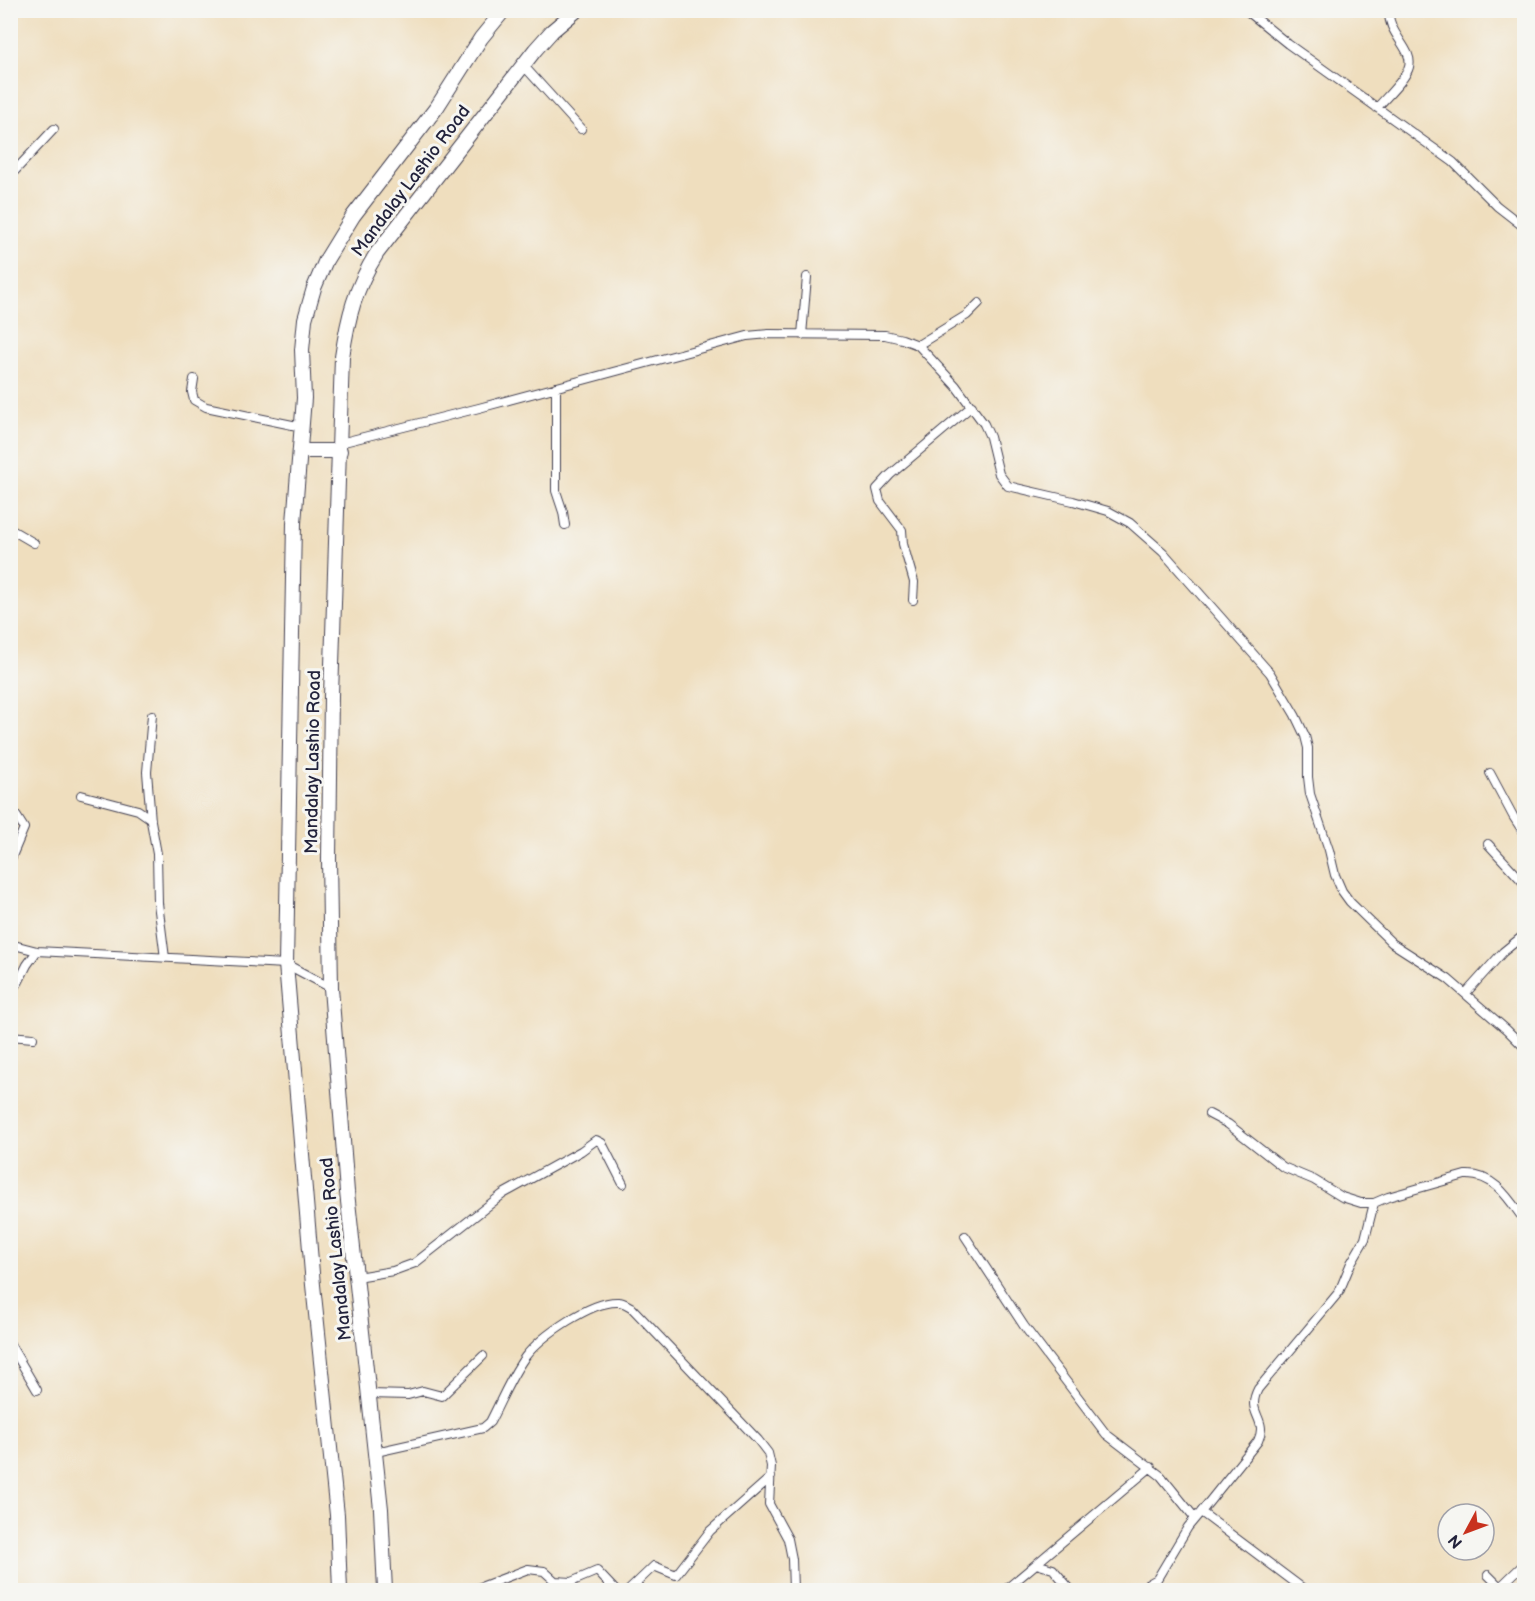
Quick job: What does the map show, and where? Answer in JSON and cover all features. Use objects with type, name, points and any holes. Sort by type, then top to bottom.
[{"type":"highway","name":"Mandalay Lashio Road","points":[[385,1590],[376,1452],[347,1192],[331,988],[329,859],[331,696],[342,357],[355,293],[377,254],[523,65],[552,31],[577,10]]},
{"type":"highway","name":"Mandalay Lashio Road","points":[[340,1590],[337,1515],[286,964],[294,523],[304,398],[302,350],[305,319],[314,288],[326,260],[353,216],[437,106],[502,11]]},
{"type":"highway","points":[[301,451],[340,446]]},
{"type":"street","points":[[1377,108],[1406,74],[1409,66],[1407,52],[1388,21],[1389,10]]},
{"type":"street","points":[[1250,12],[1453,162],[1497,206],[1524,227]]},
{"type":"street","points":[[523,65],[581,129]]},
{"type":"street","points":[[10,176],[54,129]]},
{"type":"street","points":[[802,335],[807,277]]},
{"type":"street","points":[[918,345],[967,315],[978,303]]},
{"type":"street","points":[[340,446],[747,336],[769,334],[885,335],[918,345],[972,406],[990,437],[999,474],[1003,481],[1015,489],[1074,501],[1108,511],[1130,523],[1163,552],[1270,673],[1305,736],[1308,748],[1310,794],[1342,891],[1350,902],[1392,943],[1466,993],[1524,1047]]},
{"type":"street","points":[[194,379],[192,392],[194,400],[206,408],[302,427]]},
{"type":"street","points":[[555,387],[556,491],[565,525]]},
{"type":"street","points":[[913,600],[914,582],[903,544],[902,530],[880,501],[877,489],[890,475],[972,406]]},
{"type":"street","points":[[10,529],[34,543]]},
{"type":"street","points":[[152,716],[147,772],[157,854],[158,903],[165,958]]},
{"type":"street","points":[[1490,773],[1524,833]]},
{"type":"street","points":[[81,795],[138,810],[151,819]]},
{"type":"street","points":[[10,806],[24,828],[10,861]]},
{"type":"street","points":[[1488,844],[1524,883]]},
{"type":"street","points":[[1466,993],[1503,952],[1524,935]]},
{"type":"street","points":[[10,944],[37,951],[286,964],[331,988]]},
{"type":"street","points":[[18,984],[37,951]]},
{"type":"street","points":[[10,1036],[33,1038]]},
{"type":"street","points":[[1209,1114],[1228,1124],[1292,1172],[1314,1180],[1342,1197],[1361,1203],[1374,1203],[1465,1175],[1477,1174],[1490,1180],[1506,1195],[1524,1220]]},
{"type":"street","points":[[357,1277],[393,1271],[415,1263],[503,1194],[581,1151],[596,1140],[602,1143],[623,1184]]},
{"type":"street","points":[[1138,1590],[1157,1579],[1198,1515],[1258,1442],[1262,1427],[1252,1406],[1254,1397],[1339,1292],[1351,1263],[1365,1239],[1374,1203]]},
{"type":"street","points":[[965,1236],[1024,1326],[1106,1434],[1151,1467],[1198,1515],[1305,1590]]},
{"type":"street","points":[[376,1452],[483,1428],[490,1422],[523,1359],[532,1348],[563,1324],[589,1309],[612,1302],[621,1302],[631,1307],[768,1453],[771,1466],[769,1504],[788,1539],[792,1559],[793,1590]]},
{"type":"street","points":[[10,1344],[37,1390]]},
{"type":"street","points":[[369,1394],[408,1395],[423,1391],[442,1396],[483,1356]]},
{"type":"street","points":[[1005,1590],[1151,1467]]},
{"type":"street","points":[[629,1590],[654,1566],[676,1575],[710,1531],[771,1477]]},
{"type":"street","points":[[1036,1564],[1053,1569],[1071,1590]]},
{"type":"street","points":[[1488,1575],[1500,1589],[1524,1564]]},
{"type":"street","points":[[473,1590],[528,1569],[544,1571],[555,1581],[571,1582],[597,1571],[615,1590]]}]
